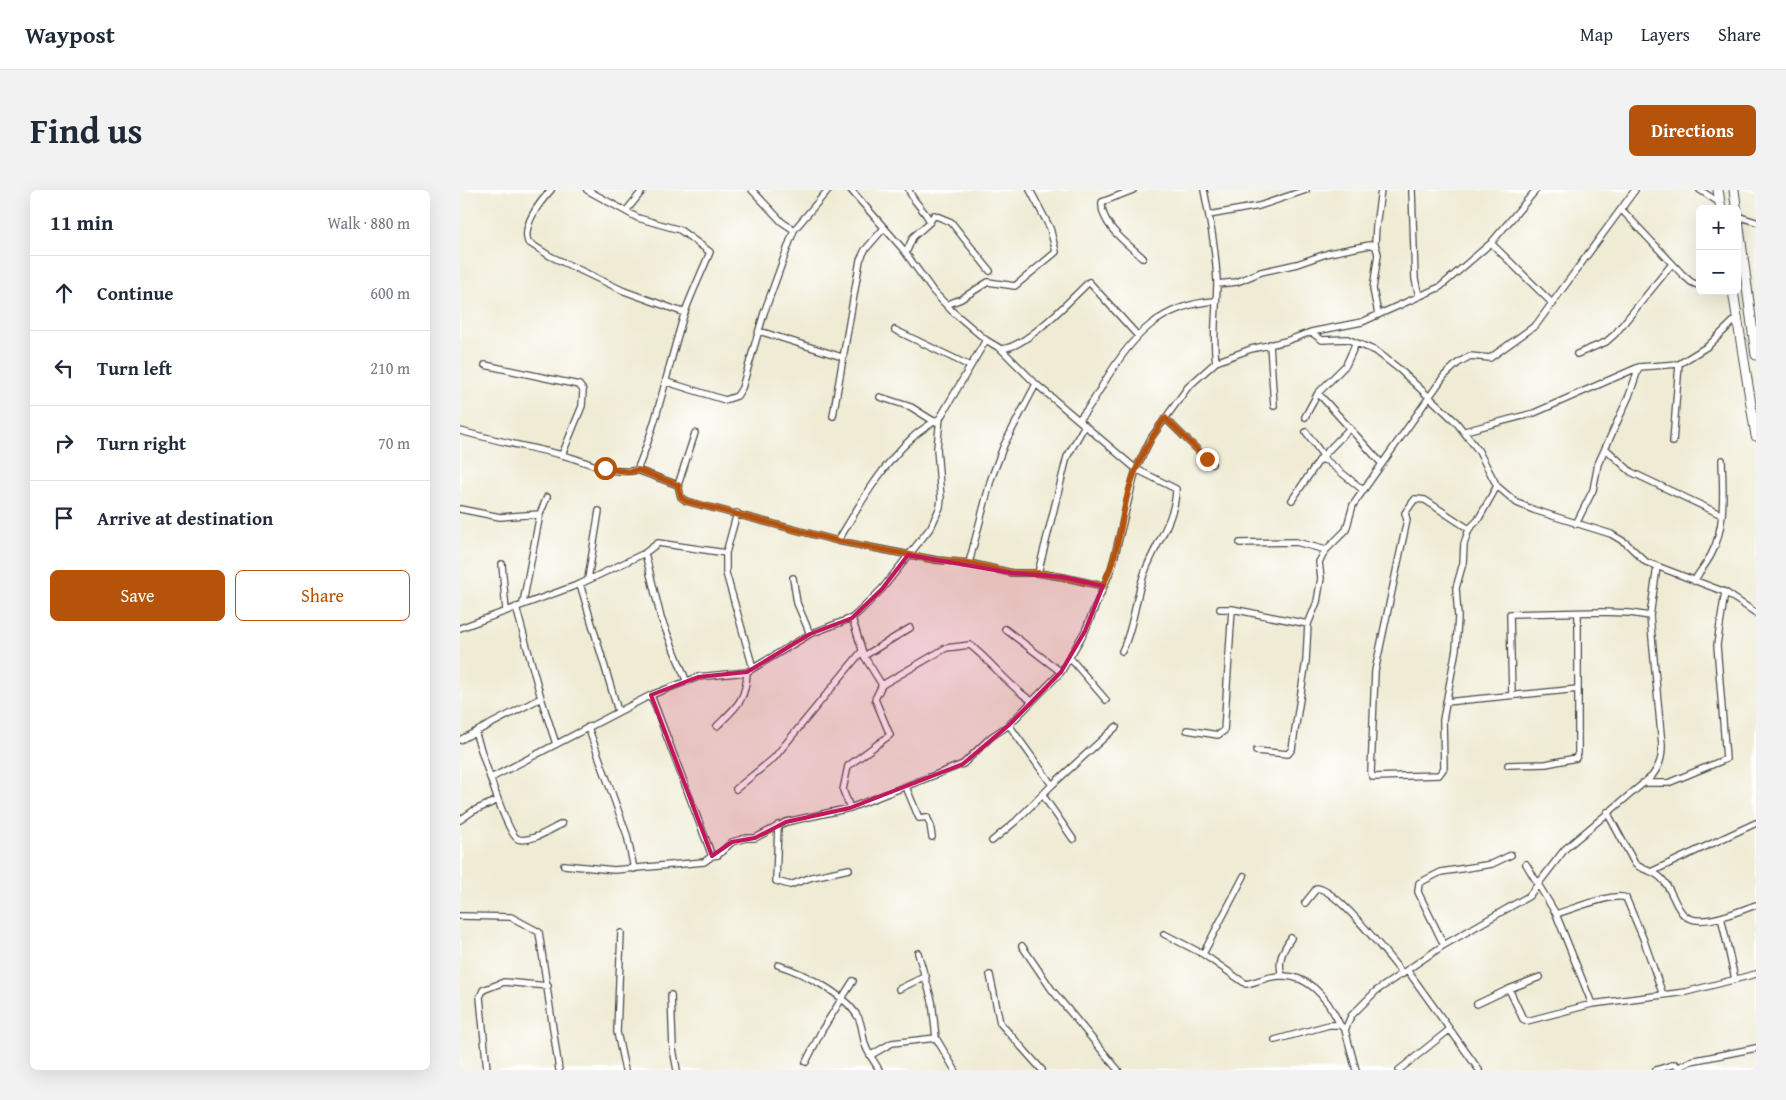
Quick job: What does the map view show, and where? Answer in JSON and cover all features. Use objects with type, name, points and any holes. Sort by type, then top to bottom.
[{"type":"street","points":[[551,190],[541,203],[527,229],[528,242],[550,256],[624,291],[685,313]]},
{"type":"street","points":[[587,190],[638,218],[680,230],[710,252],[685,313],[667,382],[638,470]]},
{"type":"street","points":[[626,211],[643,190]]},
{"type":"street","points":[[752,190],[782,222],[794,230]]},
{"type":"street","points":[[667,382],[715,398],[734,399],[742,388],[759,331],[794,230],[828,190]]},
{"type":"street","points":[[851,190],[906,253],[933,291],[946,305],[986,340],[1001,349],[1036,384],[1136,469],[1176,489],[1167,523],[1145,570],[1130,634],[1122,651]]},
{"type":"street","points":[[909,190],[911,198],[930,222]]},
{"type":"street","points":[[946,305],[962,299],[988,282],[1016,286],[1056,252],[1050,228],[1030,190]]},
{"type":"street","points":[[1133,190],[1102,202],[1101,209],[1121,238],[1143,258]]},
{"type":"street","points":[[1204,190],[1216,252],[1217,284],[1213,342],[1216,362]]},
{"type":"street","points":[[1209,215],[1259,206],[1306,190]]},
{"type":"street","points":[[1378,314],[1373,289],[1378,254],[1375,244],[1381,190]]},
{"type":"street","points":[[1412,190],[1414,251],[1419,296]]},
{"type":"street","points":[[564,865],[614,870],[704,862],[712,856],[718,855],[732,842],[746,838],[755,838],[778,825],[798,818],[850,808],[963,764],[990,737],[1009,725],[1061,672],[1070,658],[1085,631],[1118,549],[1126,501],[1136,469],[1151,438],[1188,387],[1216,362],[1311,332],[1362,322],[1440,287],[1491,243],[1536,190]]},
{"type":"street","points":[[1256,751],[1288,754],[1292,749],[1305,669],[1308,624],[1316,602],[1321,578],[1320,562],[1326,550],[1346,530],[1353,505],[1363,490],[1420,413],[1428,396],[1458,363],[1470,356],[1490,358],[1536,325],[1634,190]]},
{"type":"street","points":[[1700,190],[1719,205]]},
{"type":"street","points":[[1718,190],[1722,205]]},
{"type":"street","points":[[1734,190],[1736,205]]},
{"type":"street","points":[[1622,209],[1672,264],[1696,284]]},
{"type":"street","points":[[906,253],[913,237],[930,222],[934,215],[951,222],[990,271]]},
{"type":"street","points":[[1741,218],[1756,222]]},
{"type":"street","points":[[832,416],[860,260],[865,250],[884,228]]},
{"type":"street","points":[[1741,240],[1756,355]]},
{"type":"street","points":[[1491,243],[1553,304]]},
{"type":"street","points":[[1217,284],[1237,282],[1261,272],[1297,264],[1329,253],[1375,244]]},
{"type":"street","points":[[1577,354],[1606,342],[1615,334],[1672,264]]},
{"type":"street","points":[[1001,349],[1007,349],[1029,337],[1064,308],[1089,282],[1138,336]]},
{"type":"street","points":[[1734,295],[1756,436]]},
{"type":"street","points":[[1079,419],[1089,408],[1121,356],[1146,326],[1175,308],[1196,302],[1215,301]]},
{"type":"street","points":[[1465,432],[1534,413],[1638,367],[1679,364],[1708,346],[1737,318]]},
{"type":"street","points":[[894,330],[970,366]]},
{"type":"street","points":[[759,331],[842,357]]},
{"type":"street","points":[[1311,332],[1322,340],[1347,339],[1376,351],[1428,396],[1465,432],[1478,450],[1497,486],[1517,503],[1611,534],[1626,544],[1646,562],[1725,592],[1756,613]]},
{"type":"street","points":[[838,541],[856,510],[889,464],[912,438],[938,420],[958,390],[986,340]]},
{"type":"street","points":[[1305,417],[1318,394],[1346,365],[1356,343]]},
{"type":"street","points":[[1270,344],[1274,406]]},
{"type":"street","points":[[1673,442],[1679,364]]},
{"type":"street","points":[[485,365],[579,385],[583,390],[582,406],[562,455]]},
{"type":"street","points":[[1576,524],[1593,490],[1598,464],[1629,396],[1638,367]]},
{"type":"street","points":[[969,563],[1002,450],[1036,384]]},
{"type":"street","points":[[1318,394],[1382,464]]},
{"type":"street","points":[[880,397],[911,407],[938,420]]},
{"type":"street","points":[[1165,418],[1212,464]]},
{"type":"street","points":[[491,778],[618,710],[651,695],[686,680],[750,670],[810,634],[852,618],[882,589],[908,555],[919,545],[931,527],[940,507],[937,448],[938,420]]},
{"type":"street","points":[[1038,573],[1066,457],[1085,425]]},
{"type":"street","points":[[1292,500],[1323,458],[1350,428]]},
{"type":"street","points":[[460,431],[534,451],[562,455],[618,471],[638,470],[678,485]]},
{"type":"street","points":[[1306,432],[1323,458],[1363,490]]},
{"type":"street","points":[[695,434],[678,485],[681,497],[686,501],[838,541],[908,555],[969,563],[1012,573],[1038,573],[1103,586]]},
{"type":"street","points":[[1606,449],[1631,472],[1722,515]]},
{"type":"street","points":[[1694,581],[1711,556],[1717,541],[1722,515],[1722,460]]},
{"type":"street","points":[[1469,529],[1425,500],[1415,499],[1405,513],[1407,520],[1375,671],[1371,772],[1373,777],[1438,775],[1442,773],[1444,768],[1446,702],[1457,633],[1456,588],[1469,529],[1478,520],[1497,486]]},
{"type":"street","points":[[523,603],[540,514],[547,497]]},
{"type":"street","points":[[460,509],[500,517],[540,514]]},
{"type":"street","points":[[588,579],[599,511]]},
{"type":"street","points":[[717,726],[743,700],[747,690],[750,670],[726,573],[726,553],[737,513]]},
{"type":"street","points":[[1240,543],[1296,542],[1326,550]]},
{"type":"street","points":[[460,628],[523,603],[580,584],[645,552],[658,543],[726,553]]},
{"type":"street","points":[[645,552],[661,618],[686,680]]},
{"type":"street","points":[[502,564],[506,611]]},
{"type":"street","points":[[1345,1030],[1351,1016],[1376,991],[1444,945],[1518,904],[1539,886],[1553,863],[1565,849],[1652,776],[1662,759],[1650,616],[1657,566]]},
{"type":"street","points":[[793,578],[797,603],[810,634]]},
{"type":"street","points":[[580,584],[618,710]]},
{"type":"street","points":[[1643,783],[1668,783],[1726,759],[1717,645],[1725,592]]},
{"type":"street","points":[[516,607],[541,698],[556,744]]},
{"type":"street","points":[[1220,609],[1232,608],[1308,624]]},
{"type":"street","points":[[1187,730],[1218,735],[1224,730],[1232,608]]},
{"type":"street","points":[[1508,766],[1546,764],[1576,758],[1578,753],[1578,613]]},
{"type":"street","points":[[1512,695],[1510,614],[1630,613],[1650,616]]},
{"type":"street","points":[[852,618],[863,653],[882,685]]},
{"type":"street","points":[[736,789],[774,758],[863,653],[910,628]]},
{"type":"street","points":[[1005,629],[1061,672]]},
{"type":"street","points":[[850,808],[843,790],[848,766],[890,735],[875,699],[882,685],[946,648],[970,645],[1017,691],[1032,701]]},
{"type":"street","points":[[1070,658],[1106,700]]},
{"type":"street","points":[[1446,702],[1578,689]]},
{"type":"street","points":[[651,695],[712,856]]},
{"type":"street","points":[[460,740],[541,698]]},
{"type":"street","points":[[1009,725],[1052,784]]},
{"type":"street","points":[[588,727],[626,835],[634,869]]},
{"type":"street","points":[[992,841],[1016,821],[1052,784],[1116,727]]},
{"type":"street","points":[[475,732],[498,800],[512,834],[518,839],[527,839],[562,824]]},
{"type":"street","points":[[906,786],[919,818],[927,817],[932,837]]},
{"type":"street","points":[[1042,794],[1073,839]]},
{"type":"street","points":[[460,820],[473,811],[498,800]]},
{"type":"street","points":[[1607,812],[1635,864],[1641,869],[1653,871],[1663,880],[1683,914],[1690,920],[1721,917],[1756,905]]},
{"type":"street","points":[[1653,871],[1756,823]]},
{"type":"street","points":[[778,825],[776,881],[780,884],[790,885],[812,877],[849,869]]},
{"type":"street","points":[[1444,945],[1418,892],[1419,883],[1441,872],[1492,864],[1511,855]]},
{"type":"street","points":[[1526,864],[1556,914],[1592,1004]]},
{"type":"street","points":[[1203,954],[1244,876]]},
{"type":"street","points":[[1305,903],[1317,888],[1323,888],[1334,896],[1405,972],[1479,1070]]},
{"type":"street","points":[[1556,914],[1612,898],[1622,896],[1626,898],[1640,930],[1663,995]]},
{"type":"street","points":[[460,916],[511,917],[533,927],[539,932],[548,986],[558,1070]]},
{"type":"street","points":[[1721,917],[1735,979]]},
{"type":"street","points":[[621,933],[618,1032],[625,1070]]},
{"type":"street","points":[[1164,934],[1203,954],[1246,984],[1282,975],[1301,980],[1323,994],[1340,1025],[1345,1030],[1356,1070]]},
{"type":"street","points":[[1282,975],[1279,966],[1281,957],[1292,938]]},
{"type":"street","points":[[1022,946],[1052,990],[1118,1070]]},
{"type":"street","points":[[918,953],[932,1001],[936,1038],[955,1070]]},
{"type":"street","points":[[778,965],[814,981],[841,999],[859,1019],[866,1046],[879,1070]]},
{"type":"street","points":[[1509,989],[1523,1018],[1527,1021],[1592,1004],[1663,995],[1756,974]]},
{"type":"street","points":[[990,975],[1000,1023],[1042,1070]]},
{"type":"street","points":[[899,989],[926,976]]},
{"type":"street","points":[[1477,1004],[1540,977]]},
{"type":"street","points":[[806,1062],[822,1030],[853,981]]},
{"type":"street","points":[[487,1070],[480,997],[483,990],[504,982],[548,986]]},
{"type":"street","points":[[671,994],[674,1049],[678,1070]]},
{"type":"street","points":[[1275,1040],[1329,1025],[1340,1025]]},
{"type":"street","points":[[1399,1070],[1449,1030]]},
{"type":"street","points":[[871,1055],[892,1043],[936,1038]]},
{"type":"street","points":[[1656,1070],[1675,1064],[1680,1068],[1691,1061],[1756,1048]]},
{"type":"highlighted area","points":[[908,555],[1012,573],[1063,577],[1103,586],[1085,631],[1061,672],[1009,725],[963,764],[850,808],[786,822],[755,838],[732,842],[712,856],[651,695],[698,677],[747,672],[810,634],[852,618],[882,589]]},
{"type":"route","points":[[605,468],[629,472],[638,470],[678,485],[681,497],[686,501],[838,541],[936,560],[969,563],[1012,573],[1038,573],[1103,586],[1116,555],[1126,501],[1136,469],[1151,438],[1165,418],[1207,459]]}]
